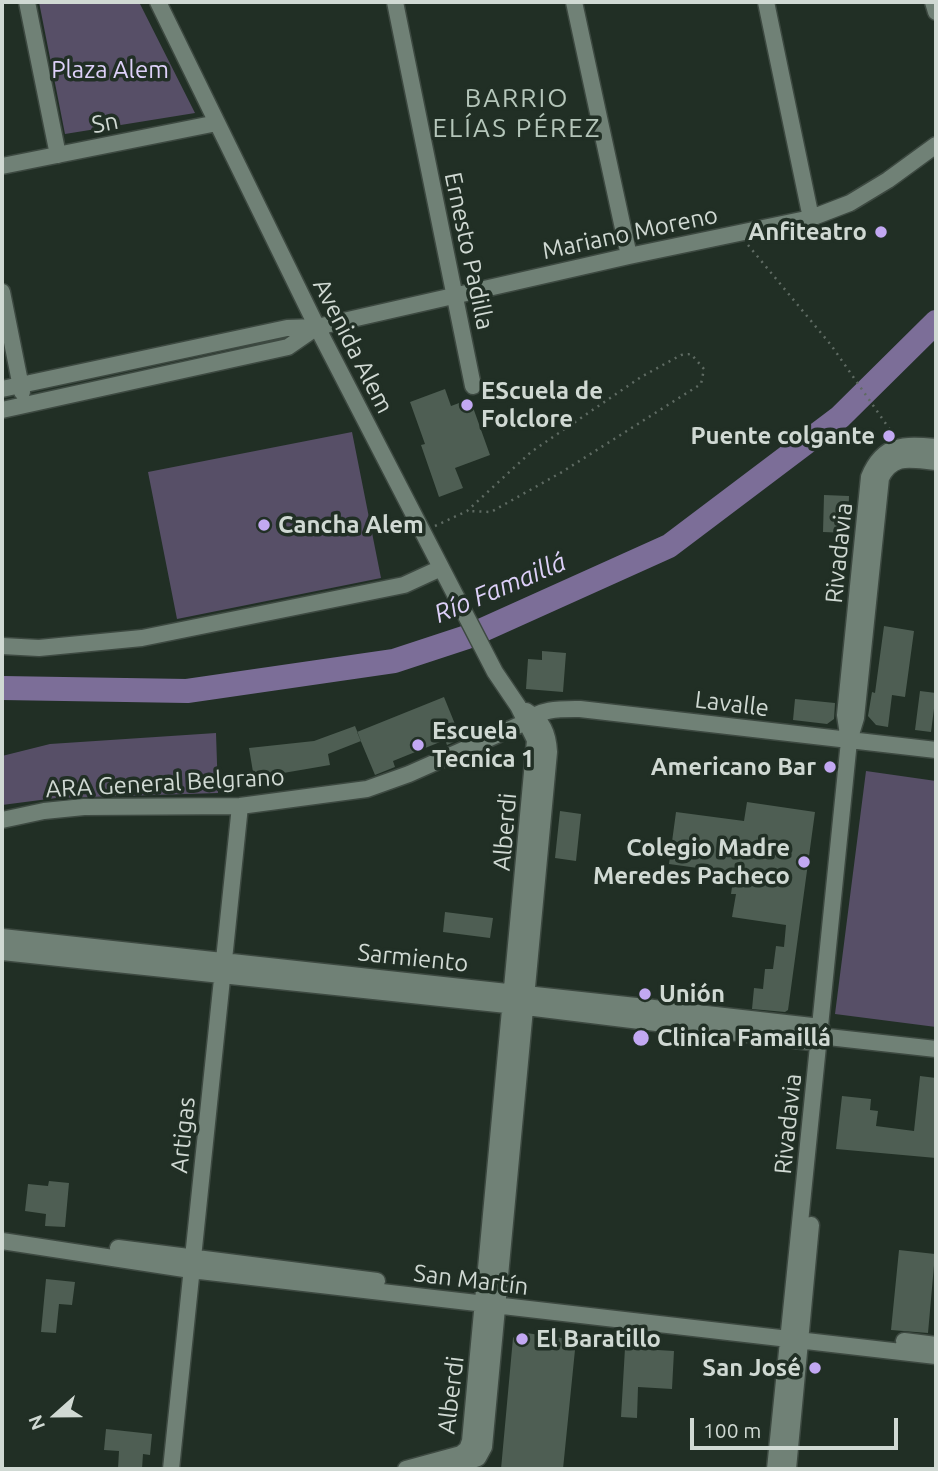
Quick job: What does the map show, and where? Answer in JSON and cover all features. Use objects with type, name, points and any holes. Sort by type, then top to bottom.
[{"type":"street","points":[[27,2],[58,155]]},
{"type":"street","name":"Avenida Alem","points":[[158,2],[317,327],[495,672],[518,706]]},
{"type":"street","name":"Ernesto Padilla","points":[[395,2],[473,386]]},
{"type":"street","points":[[574,2],[629,256]]},
{"type":"street","points":[[766,2],[811,218]]},
{"type":"street","points":[[933,2],[936,12]]},
{"type":"street","name":"Sn","points":[[2,166],[217,123]]},
{"type":"street","name":"Mariano Moreno","points":[[2,389],[287,328],[317,327],[629,256],[811,218],[850,203],[888,180],[936,145]]},
{"type":"street","points":[[2,292],[24,405]]},
{"type":"street","name":"Mariano Moreno","points":[[2,410],[288,347],[317,327]]},
{"type":"street","points":[[936,447],[909,444],[888,451],[885,460],[936,462]]},
{"type":"street","name":"Rivadavia","points":[[788,1469],[795,1335],[849,741],[856,718],[885,460]]},
{"type":"street","points":[[2,646],[39,648],[142,638],[404,585],[444,573]]},
{"type":"street","name":"Alberdi","points":[[448,1469],[471,1463],[478,1458],[484,1447],[491,1301],[520,999],[535,756],[530,718],[518,706]]},
{"type":"street","name":"Lavalle","points":[[530,718],[553,710],[580,709],[936,750]]},
{"type":"street","name":"ARA General Belgrano","points":[[2,820],[44,811],[84,807],[240,806],[374,787],[530,718]]},
{"type":"street","name":"Artigas","points":[[171,1469],[240,806]]},
{"type":"street","name":"Sarmiento","points":[[2,937],[224,970]]},
{"type":"street","name":"Sarmiento","points":[[2,953],[224,970],[520,999],[936,1049]]},
{"type":"street","name":"San Martín","points":[[2,1232],[192,1264]]},
{"type":"street","name":"San Martín","points":[[2,1241],[795,1335],[936,1356]]},
{"type":"street","name":"Alberdi","points":[[406,1469],[461,1454],[467,1449],[491,1301]]},
{"type":"street","name":"Rivadavia","points":[[775,1469],[795,1335]]},
{"type":"street","name":"San Martín","points":[[795,1335],[936,1345]]},
{"type":"path","points":[[741,233],[751,251],[831,345],[884,420]]},
{"type":"path","points":[[422,532],[467,511],[531,452],[641,377],[681,355],[691,354],[704,369],[701,384],[562,472],[491,512],[467,511]]},
{"type":"green space","name":"Plaza Alem","points":[[39,2],[139,2],[195,113],[65,134]]},
{"type":"green space","name":"Cancha Alem","points":[[352,432],[381,578],[177,619],[148,472]]},
{"type":"green space","points":[[216,733],[218,793],[56,798],[2,805],[2,756],[50,744]]},
{"type":"green space","points":[[866,771],[936,781],[936,1027],[835,1014]]},
{"type":"building","points":[[445,389],[451,406],[470,399],[490,455],[455,468],[463,488],[439,497],[410,402]]},
{"type":"building","points":[[824,495],[849,496],[848,533],[823,532]]},
{"type":"building","points":[[884,626],[914,631],[905,697],[892,695],[888,727],[876,725],[868,716],[872,692],[875,693]]},
{"type":"building","points":[[542,651],[566,653],[563,692],[526,689],[528,659],[542,660]]},
{"type":"building","points":[[920,691],[936,693],[931,732],[915,730]]},
{"type":"building","points":[[444,697],[461,739],[447,745],[445,740],[393,761],[395,767],[375,775],[357,732]]},
{"type":"building","points":[[795,699],[835,703],[834,719],[827,724],[793,720]]},
{"type":"building","points":[[355,726],[361,741],[328,754],[330,765],[254,778],[249,748],[314,741]]},
{"type":"building","points":[[747,802],[815,812],[788,1010],[785,1012],[752,1009],[754,988],[763,989],[765,969],[773,969],[776,946],[784,947],[786,925],[732,917],[736,894],[731,894],[734,873],[669,864],[676,812],[744,821]]},
{"type":"building","points":[[560,811],[581,814],[576,861],[555,858]]},
{"type":"building","points":[[445,912],[493,918],[490,938],[443,932]]},
{"type":"building","points":[[920,1076],[936,1078],[936,1158],[836,1149],[842,1096],[871,1099],[870,1110],[878,1111],[876,1126],[914,1131]]},
{"type":"building","points":[[49,1181],[69,1183],[65,1227],[45,1226],[46,1214],[25,1211],[28,1184],[48,1186]]},
{"type":"building","points":[[899,1250],[935,1254],[928,1333],[891,1330]]},
{"type":"building","points":[[46,1279],[75,1282],[72,1305],[59,1304],[56,1333],[41,1332]]},
{"type":"building","points":[[519,1332],[576,1340],[563,1469],[501,1469],[513,1338]]},
{"type":"building","points":[[625,1348],[674,1351],[672,1389],[638,1387],[637,1418],[621,1417]]},
{"type":"building","points":[[106,1429],[152,1434],[150,1455],[143,1454],[142,1469],[118,1469],[119,1451],[104,1450]]},
{"type":"waterway","name":"Río Famaillá","points":[[2,688],[187,691],[394,661],[467,637],[669,546],[840,417],[936,322]]},
{"type":"place","name":"Anfiteatro","points":[[881,232]]},
{"type":"place","name":"EScuela de Folclore","points":[[467,405]]},
{"type":"place","name":"Puente colgante","points":[[889,436]]},
{"type":"place","name":"Cancha Alem","points":[[264,525]]},
{"type":"place","name":"Escuela Tecnica 1","points":[[418,745]]},
{"type":"place","name":"Americano Bar","points":[[830,767]]},
{"type":"place","name":"Colegio Madre Meredes Pacheco","points":[[804,862]]},
{"type":"place","name":"Unión","points":[[645,994]]},
{"type":"place","name":"Clinica Famaillá","points":[[641,1038]]},
{"type":"place","name":"El Baratillo","points":[[522,1339]]},
{"type":"place","name":"San José","points":[[815,1368]]},
{"type":"district","name":"BARRIO ELÍAS PÉREZ","points":[[517,113]]}]
